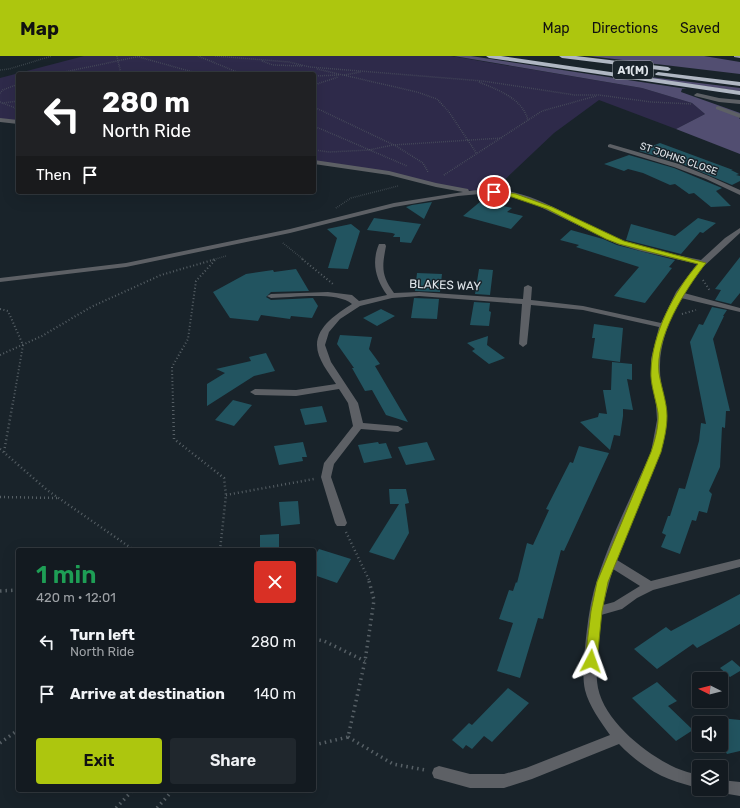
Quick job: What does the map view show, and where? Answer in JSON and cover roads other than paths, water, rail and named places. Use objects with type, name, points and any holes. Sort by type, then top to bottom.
[{"type":"highway","points":[[489,56],[740,93]]},
{"type":"highway","name":"A1(M)","points":[[527,56],[740,84]]},
{"type":"highway","name":"A1(M)","points":[[562,56],[740,78]]},
{"type":"main road","points":[[736,56],[740,57]]},
{"type":"street","points":[[697,95],[719,100],[740,102]]},
{"type":"street","points":[[718,108],[740,116]]},
{"type":"street","points":[[0,120],[16,122]]},
{"type":"street","name":"ST JOHNS CLOSE","points":[[610,146],[684,168],[714,180],[740,194]]},
{"type":"street","points":[[316,162],[389,173],[436,185],[474,192],[494,192],[514,196],[549,208],[622,243],[703,263]]},
{"type":"street","points":[[0,280],[126,265],[290,231],[394,205],[458,194],[494,192]]},
{"type":"street","points":[[692,780],[674,774],[652,762],[620,737],[602,712],[593,694],[590,675],[592,646],[596,611],[603,582],[656,452],[660,437],[662,415],[655,372],[655,360],[664,326],[669,314],[694,273],[740,230]]},
{"type":"street","points":[[382,246],[378,273],[380,280],[392,296]]},
{"type":"street","points":[[523,344],[528,287]]},
{"type":"street","points":[[271,296],[328,294],[349,297],[357,304]]},
{"type":"street","name":"BLAKES WAY","points":[[358,426],[358,417],[353,403],[326,362],[321,345],[325,332],[337,317],[357,304],[392,296],[419,294],[583,308],[664,326]]},
{"type":"street","points":[[680,295],[740,310]]},
{"type":"street","points":[[255,392],[296,393],[342,386]]},
{"type":"street","points":[[341,523],[326,477],[329,463],[358,426],[398,429]]},
{"type":"street","points":[[611,562],[650,586]]},
{"type":"street","points":[[596,611],[618,606],[633,595],[650,586],[740,563]]},
{"type":"street","points":[[439,774],[470,781],[504,781],[527,774],[620,737]]},
{"type":"street","points":[[728,788],[740,789]]}]
